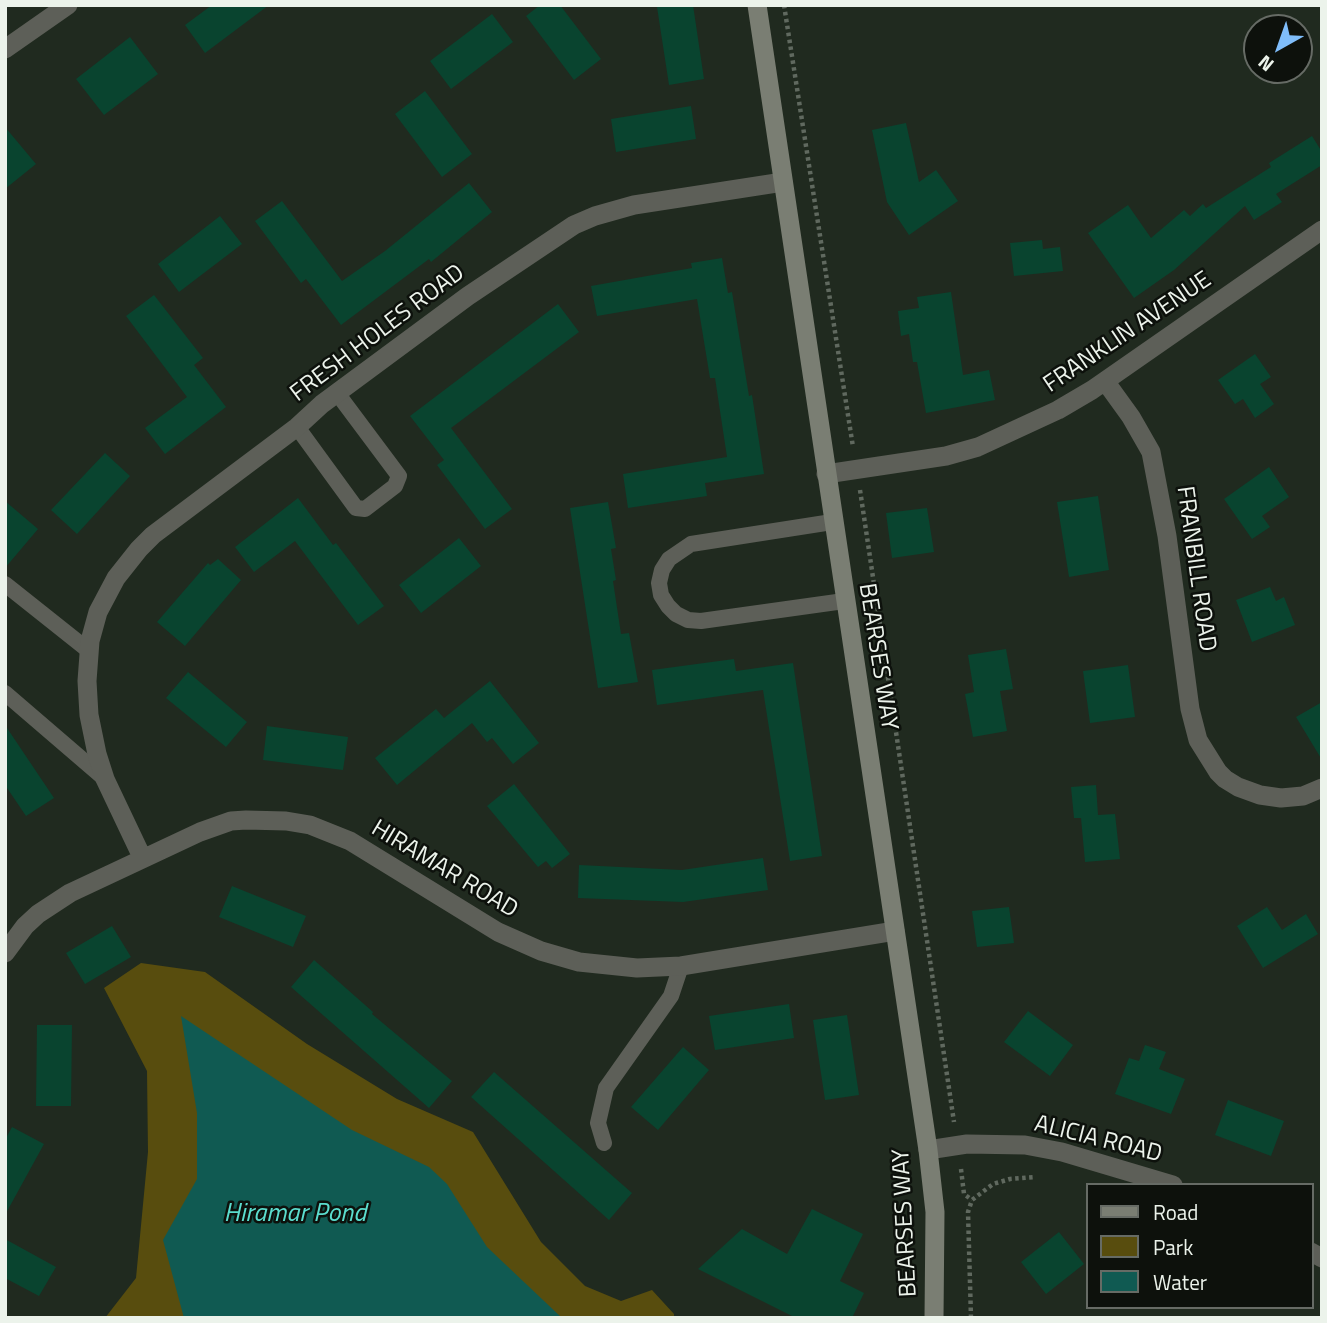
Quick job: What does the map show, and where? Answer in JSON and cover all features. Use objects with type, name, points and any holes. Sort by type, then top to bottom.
[{"type":"main road","name":"BEARSES WAY","points":[[757,5],[832,522],[928,1150],[935,1212],[934,1318]]},
{"type":"street","points":[[5,49],[68,5]]},
{"type":"street","name":"FRESH HOLES ROAD","points":[[142,857],[105,779],[92,735],[86,681],[88,650],[96,620],[106,596],[139,549],[153,535],[297,427],[337,393],[468,296],[574,225],[634,205],[782,182]]},
{"type":"street","name":"FRANKLIN AVENUE","points":[[826,474],[946,456],[978,447],[1058,410],[1105,381],[1322,230]]},
{"type":"street","name":"FRANBILL ROAD","points":[[1105,381],[1152,452],[1167,537],[1190,709],[1198,740],[1218,772],[1238,787],[1260,795],[1281,798],[1303,796],[1322,788]]},
{"type":"street","name":"HIRAMAR ROAD","points":[[5,953],[25,926],[38,914],[70,893],[142,857],[231,821],[267,820],[310,825],[372,853],[475,919],[531,948],[603,966],[681,967],[894,931]]},
{"type":"street","name":"ALICIA ROAD","points":[[928,1150],[967,1144],[1025,1145],[1062,1152],[1166,1183]]},
{"type":"lane","points":[[297,427],[356,508],[365,509],[395,486],[398,476],[337,393]]},
{"type":"lane","points":[[832,522],[691,544],[679,550],[662,570],[659,583],[661,595],[676,614],[688,620],[701,621],[844,601]]},
{"type":"lane","points":[[5,584],[88,650]]},
{"type":"lane","name":"FRESH HOLES ROAD","points":[[5,693],[105,779]]},
{"type":"lane","points":[[604,1143],[598,1122],[606,1088],[671,996],[681,967]]},
{"type":"path","points":[[784,5],[852,444]]},
{"type":"path","points":[[860,498],[950,1098]]},
{"type":"path","points":[[971,1318],[968,1212],[972,1200],[993,1184],[1035,1177]]},
{"type":"green space","points":[[141,963],[205,972],[307,1044],[397,1099],[473,1132],[541,1242],[585,1286],[621,1301],[652,1290],[674,1314],[674,1318],[105,1318],[136,1278],[148,1152],[147,1071],[104,988]]},
{"type":"water","name":"Hiramar Pond","points":[[181,1016],[352,1130],[429,1167],[447,1184],[487,1247],[562,1318],[184,1318],[163,1240],[197,1179],[197,1113]]},
{"type":"building","points":[[212,5],[269,5],[205,53],[185,25]]},
{"type":"building","points":[[540,5],[560,5],[601,59],[574,80],[526,16]]},
{"type":"building","points":[[693,5],[704,79],[669,85],[657,7]]},
{"type":"building","points":[[492,14],[513,42],[451,89],[430,61]]},
{"type":"building","points":[[130,37],[158,74],[104,115],[76,79]]},
{"type":"building","points":[[425,91],[472,154],[442,177],[395,114]]},
{"type":"building","points":[[691,106],[696,139],[616,152],[611,119]]},
{"type":"building","points":[[906,123],[919,182],[936,170],[958,201],[909,235],[887,202],[872,130]]},
{"type":"building","points":[[5,127],[36,164],[5,189]]},
{"type":"building","points":[[1312,136],[1322,152],[1322,165],[1276,194],[1282,202],[1254,220],[1245,206],[1174,270],[1134,298],[1088,233],[1128,205],[1151,238],[1184,210],[1190,216],[1203,204],[1206,208],[1271,167],[1269,163]]},
{"type":"building","points":[[469,183],[492,212],[431,262],[429,259],[341,325],[306,279],[301,283],[255,221],[282,201],[342,281],[385,251]]},
{"type":"building","points":[[220,216],[242,244],[179,292],[158,264]]},
{"type":"building","points":[[1042,240],[1043,249],[1060,247],[1063,271],[1014,276],[1010,243]]},
{"type":"building","points":[[722,258],[728,293],[732,292],[764,474],[705,483],[707,496],[628,508],[623,474],[727,457],[715,378],[710,378],[697,299],[597,316],[591,286],[692,268],[691,263]]},
{"type":"building","points":[[951,292],[963,375],[989,370],[995,400],[926,413],[917,362],[913,362],[909,334],[901,336],[898,311],[919,308],[917,297]]},
{"type":"building","points":[[154,295],[203,358],[194,365],[226,407],[165,454],[145,428],[187,397],[126,316]]},
{"type":"building","points":[[558,304],[579,332],[451,428],[512,509],[485,529],[437,465],[444,460],[410,416]]},
{"type":"building","points":[[1255,354],[1271,377],[1260,384],[1274,404],[1255,418],[1243,399],[1235,404],[1218,380]]},
{"type":"building","points":[[105,453],[130,476],[77,534],[51,510]]},
{"type":"building","points":[[1269,467],[1289,497],[1262,516],[1270,527],[1252,539],[1224,499]]},
{"type":"building","points":[[1098,496],[1109,570],[1069,577],[1057,502]]},
{"type":"building","points":[[298,498],[384,606],[358,625],[295,541],[254,572],[235,547]]},
{"type":"building","points":[[5,501],[38,529],[5,568]]},
{"type":"building","points":[[608,502],[616,548],[611,549],[621,634],[629,633],[638,682],[598,688],[570,508]]},
{"type":"building","points":[[927,508],[934,552],[892,558],[886,513]]},
{"type":"building","points":[[459,538],[481,566],[421,613],[399,585]]},
{"type":"building","points":[[218,559],[241,580],[185,646],[157,622],[208,563],[210,565]]},
{"type":"building","points":[[1270,587],[1276,601],[1284,597],[1295,625],[1252,642],[1236,600]]},
{"type":"building","points":[[1006,649],[1013,689],[1000,691],[1007,731],[973,737],[965,694],[974,692],[968,655]]},
{"type":"building","points":[[734,659],[736,671],[793,663],[822,856],[790,861],[763,690],[657,705],[652,670]]},
{"type":"building","points":[[1128,665],[1135,717],[1090,723],[1083,671]]},
{"type":"building","points":[[188,672],[247,722],[226,747],[166,698]]},
{"type":"building","points":[[490,681],[539,743],[513,764],[492,738],[487,742],[472,723],[397,785],[375,758],[436,709],[444,718]]},
{"type":"building","points":[[1322,702],[1322,760],[1296,717]]},
{"type":"building","points":[[5,725],[54,798],[26,816],[5,785]]},
{"type":"building","points":[[267,726],[348,737],[343,770],[263,760]]},
{"type":"building","points":[[514,784],[570,854],[552,868],[546,861],[538,867],[487,806]]},
{"type":"building","points":[[1096,785],[1098,815],[1115,814],[1120,859],[1085,862],[1081,818],[1074,818],[1071,787]]},
{"type":"building","points":[[763,858],[768,890],[683,902],[578,898],[579,865],[682,870]]},
{"type":"building","points":[[232,886],[306,916],[293,947],[219,917]]},
{"type":"building","points":[[1009,907],[1014,943],[977,947],[972,911]]},
{"type":"building","points":[[1267,907],[1282,930],[1306,914],[1318,934],[1263,968],[1237,926]]},
{"type":"building","points":[[112,926],[131,957],[85,984],[66,953]]},
{"type":"building","points":[[314,960],[373,1012],[372,1014],[452,1081],[429,1108],[291,987]]},
{"type":"building","points":[[789,1004],[794,1038],[715,1050],[709,1016]]},
{"type":"building","points":[[1028,1011],[1073,1045],[1050,1076],[1004,1042]]},
{"type":"building","points":[[847,1015],[859,1095],[825,1100],[813,1020]]},
{"type":"building","points":[[37,1025],[72,1025],[71,1106],[36,1106]]},
{"type":"building","points":[[1145,1045],[1166,1052],[1159,1069],[1185,1079],[1171,1114],[1115,1094],[1129,1058],[1139,1061]]},
{"type":"building","points":[[683,1047],[709,1070],[658,1130],[631,1107]]},
{"type":"building","points":[[494,1072],[632,1193],[609,1220],[471,1097]]},
{"type":"building","points":[[1228,1100],[1284,1121],[1271,1156],[1215,1135]]},
{"type":"building","points":[[12,1127],[44,1144],[5,1215],[5,1140]]},
{"type":"building","points":[[812,1209],[863,1234],[840,1281],[864,1293],[852,1318],[796,1318],[698,1269],[742,1229],[787,1254]]},
{"type":"building","points":[[1059,1232],[1084,1264],[1046,1294],[1021,1262]]},
{"type":"building","points":[[5,1239],[56,1267],[39,1296],[5,1278]]}]
